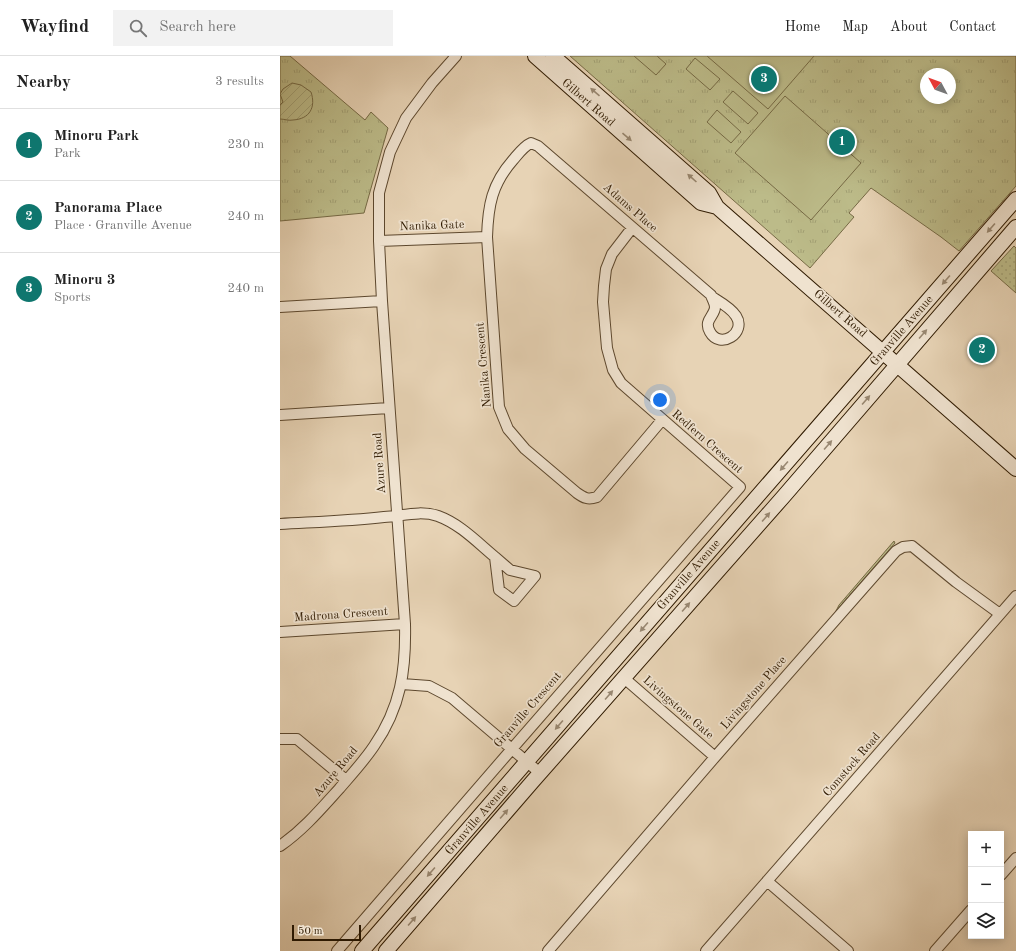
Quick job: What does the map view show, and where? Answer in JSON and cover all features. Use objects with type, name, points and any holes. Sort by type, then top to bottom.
[{"type":"main road","name":"Gilbert Road","points":[[535,56],[701,203],[717,207]]},
{"type":"main road","name":"Gilbert Road","points":[[554,56],[709,193],[717,207],[1016,469]]},
{"type":"main road","name":"Granville Avenue","points":[[362,951],[1016,199]]},
{"type":"main road","name":"Granville Avenue","points":[[386,951],[540,773],[779,502],[1016,226]]},
{"type":"street","name":"Azure Road","points":[[280,846],[306,826],[373,747],[393,711],[402,684],[405,652],[405,624],[382,300],[379,241],[379,193],[390,152],[406,118],[456,56]]},
{"type":"street","name":"Adams Place","points":[[531,142],[538,146],[711,295]]},
{"type":"street","name":"Nanika Crescent","points":[[531,142],[525,146],[506,168],[495,186],[488,214],[487,237],[500,407],[508,429],[525,448],[577,493],[584,498],[591,499],[597,497],[662,420]]},
{"type":"street","name":"Redfern Crescent","points":[[632,228],[612,254],[606,269],[603,302],[607,348],[613,370],[621,383],[740,487]]},
{"type":"street","name":"Nanika Gate","points":[[379,241],[487,237]]},
{"type":"street","points":[[280,307],[382,300]]},
{"type":"street","points":[[280,415],[389,408]]},
{"type":"street","name":"Granville Crescent","points":[[337,951],[740,487]]},
{"type":"street","points":[[280,524],[421,513],[429,514],[458,526],[495,557],[510,570],[535,576],[514,601],[499,590],[495,557]]},
{"type":"street","name":"Livingstone Place","points":[[548,951],[715,757],[896,551],[903,547],[912,546],[956,582],[1000,614]]},
{"type":"street","name":"Comstock Road","points":[[706,951],[1016,596]]},
{"type":"street","name":"Madrona Crescent","points":[[280,632],[405,624]]},
{"type":"street","name":"Livingstone Gate","points":[[624,678],[715,757]]},
{"type":"street","points":[[402,684],[429,686],[452,698],[540,773]]},
{"type":"street","points":[[280,739],[297,739],[346,780]]},
{"type":"street","points":[[1004,872],[1016,858]]},
{"type":"street","points":[[768,881],[848,951]]},
{"type":"street","points":[[935,951],[968,913]]},
{"type":"green space","points":[[280,56],[290,56],[365,120],[371,112],[388,128],[364,213],[280,221]]},
{"type":"green space","points":[[570,56],[1016,56],[1016,186],[959,251],[871,188],[849,213],[854,217],[810,268]]},
{"type":"green space","points":[[634,56],[657,56],[666,64],[656,75]]},
{"type":"green space","points":[[707,56],[814,56],[768,109]]},
{"type":"green space","points":[[695,58],[720,79],[710,90],[686,69]]},
{"type":"green space","points":[[292,83],[301,85],[311,92],[313,103],[312,107],[307,115],[299,119],[280,119],[280,105],[283,102],[280,94],[283,89]]},
{"type":"green space","points":[[733,91],[758,113],[748,124],[723,102]]},
{"type":"green space","points":[[785,96],[861,163],[811,220],[735,153]]},
{"type":"green space","points":[[717,110],[741,132],[731,143],[707,122]]},
{"type":"green space","points":[[1014,246],[1016,248],[1016,293],[991,271]]},
{"type":"green space","points":[[894,541],[895,543],[836,611],[839,605]]},
{"type":"place","name":"Minoru 3","points":[[764,79]]},
{"type":"place","name":"Minoru Park","points":[[842,142]]},
{"type":"place","name":"Panorama Place","points":[[982,350]]}]
